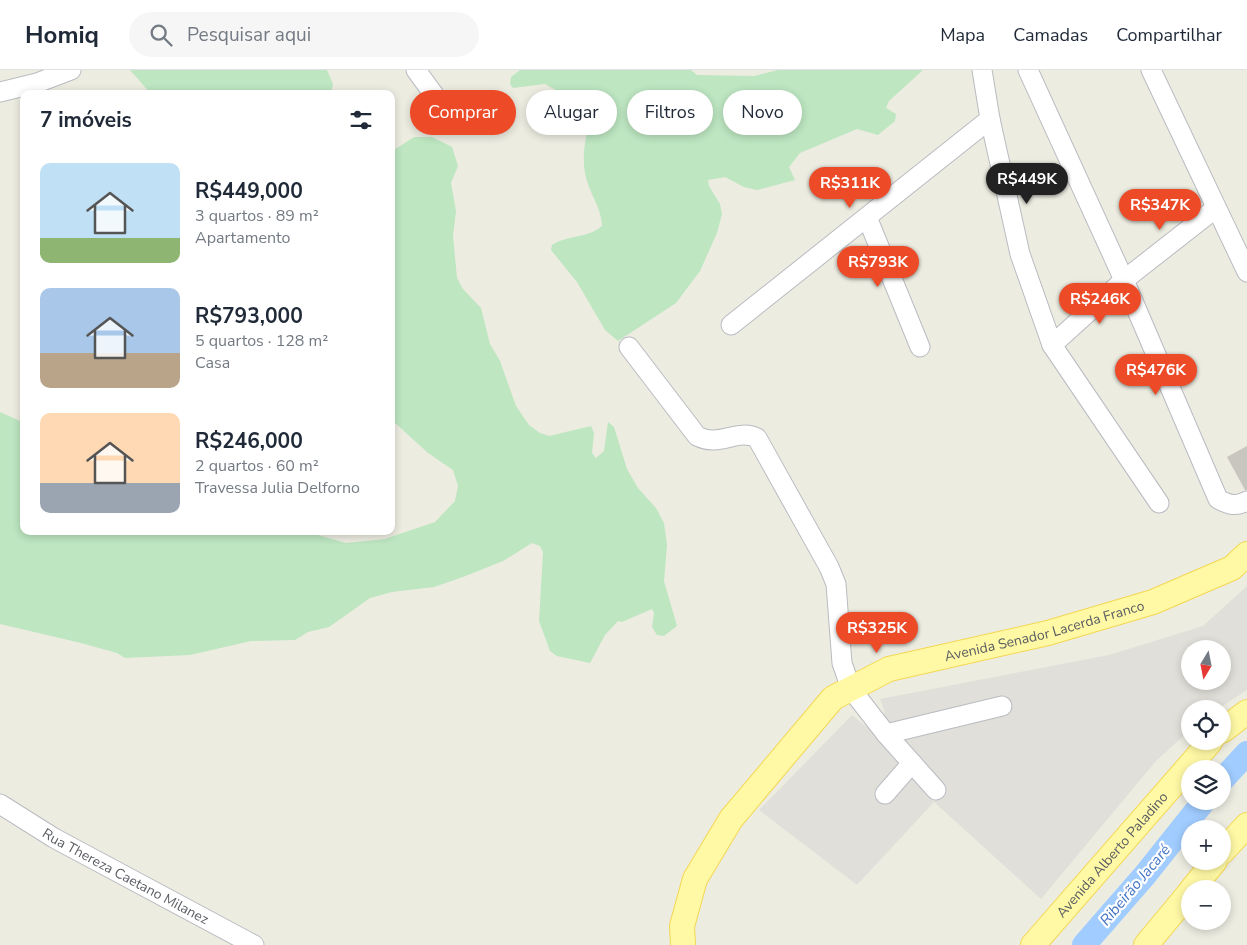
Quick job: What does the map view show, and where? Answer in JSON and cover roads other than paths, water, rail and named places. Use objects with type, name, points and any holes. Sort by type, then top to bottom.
[{"type":"main road","name":"Avenida Senador Lacerda Franco","points":[[683,945],[682,926],[696,879],[731,819],[832,698],[889,669],[1048,633],[1153,602],[1232,568],[1247,554]]},
{"type":"main road","points":[[1231,724],[1247,712]]},
{"type":"main road","name":"Avenida Alberto Paladino","points":[[1033,945],[1203,750]]},
{"type":"main road","points":[[1231,842],[1247,825]]},
{"type":"main road","points":[[1199,880],[1208,870]]},
{"type":"main road","points":[[1146,945],[1181,903]]},
{"type":"street","points":[[0,92],[37,83],[71,70]]},
{"type":"street","points":[[416,70],[430,90]]},
{"type":"street","points":[[982,70],[990,119],[1020,254],[1052,345],[1159,503]]},
{"type":"street","points":[[1028,70],[1124,280],[1218,499],[1228,504],[1239,505],[1247,501]]},
{"type":"street","points":[[1151,70],[1247,272]]},
{"type":"street","points":[[731,325],[990,119]]},
{"type":"street","points":[[1052,345],[1124,280],[1216,208]]},
{"type":"street","points":[[867,217],[920,347]]},
{"type":"street","points":[[629,347],[697,436],[706,440],[716,441],[740,435],[750,435],[757,438],[829,567],[836,584],[842,663],[851,689],[886,734],[936,790]]},
{"type":"street","points":[[886,734],[1002,706]]},
{"type":"street","points":[[885,794],[912,763]]},
{"type":"street","name":"Rua Thereza Caetano Milanez","points":[[0,804],[54,838],[254,945]]},
{"type":"waterway","name":"Ribeirão Jacaré","points":[[1231,770],[1247,753]]},
{"type":"waterway","name":"Ribeirão Jacaré","points":[[1084,945],[1145,875],[1197,810]]}]
